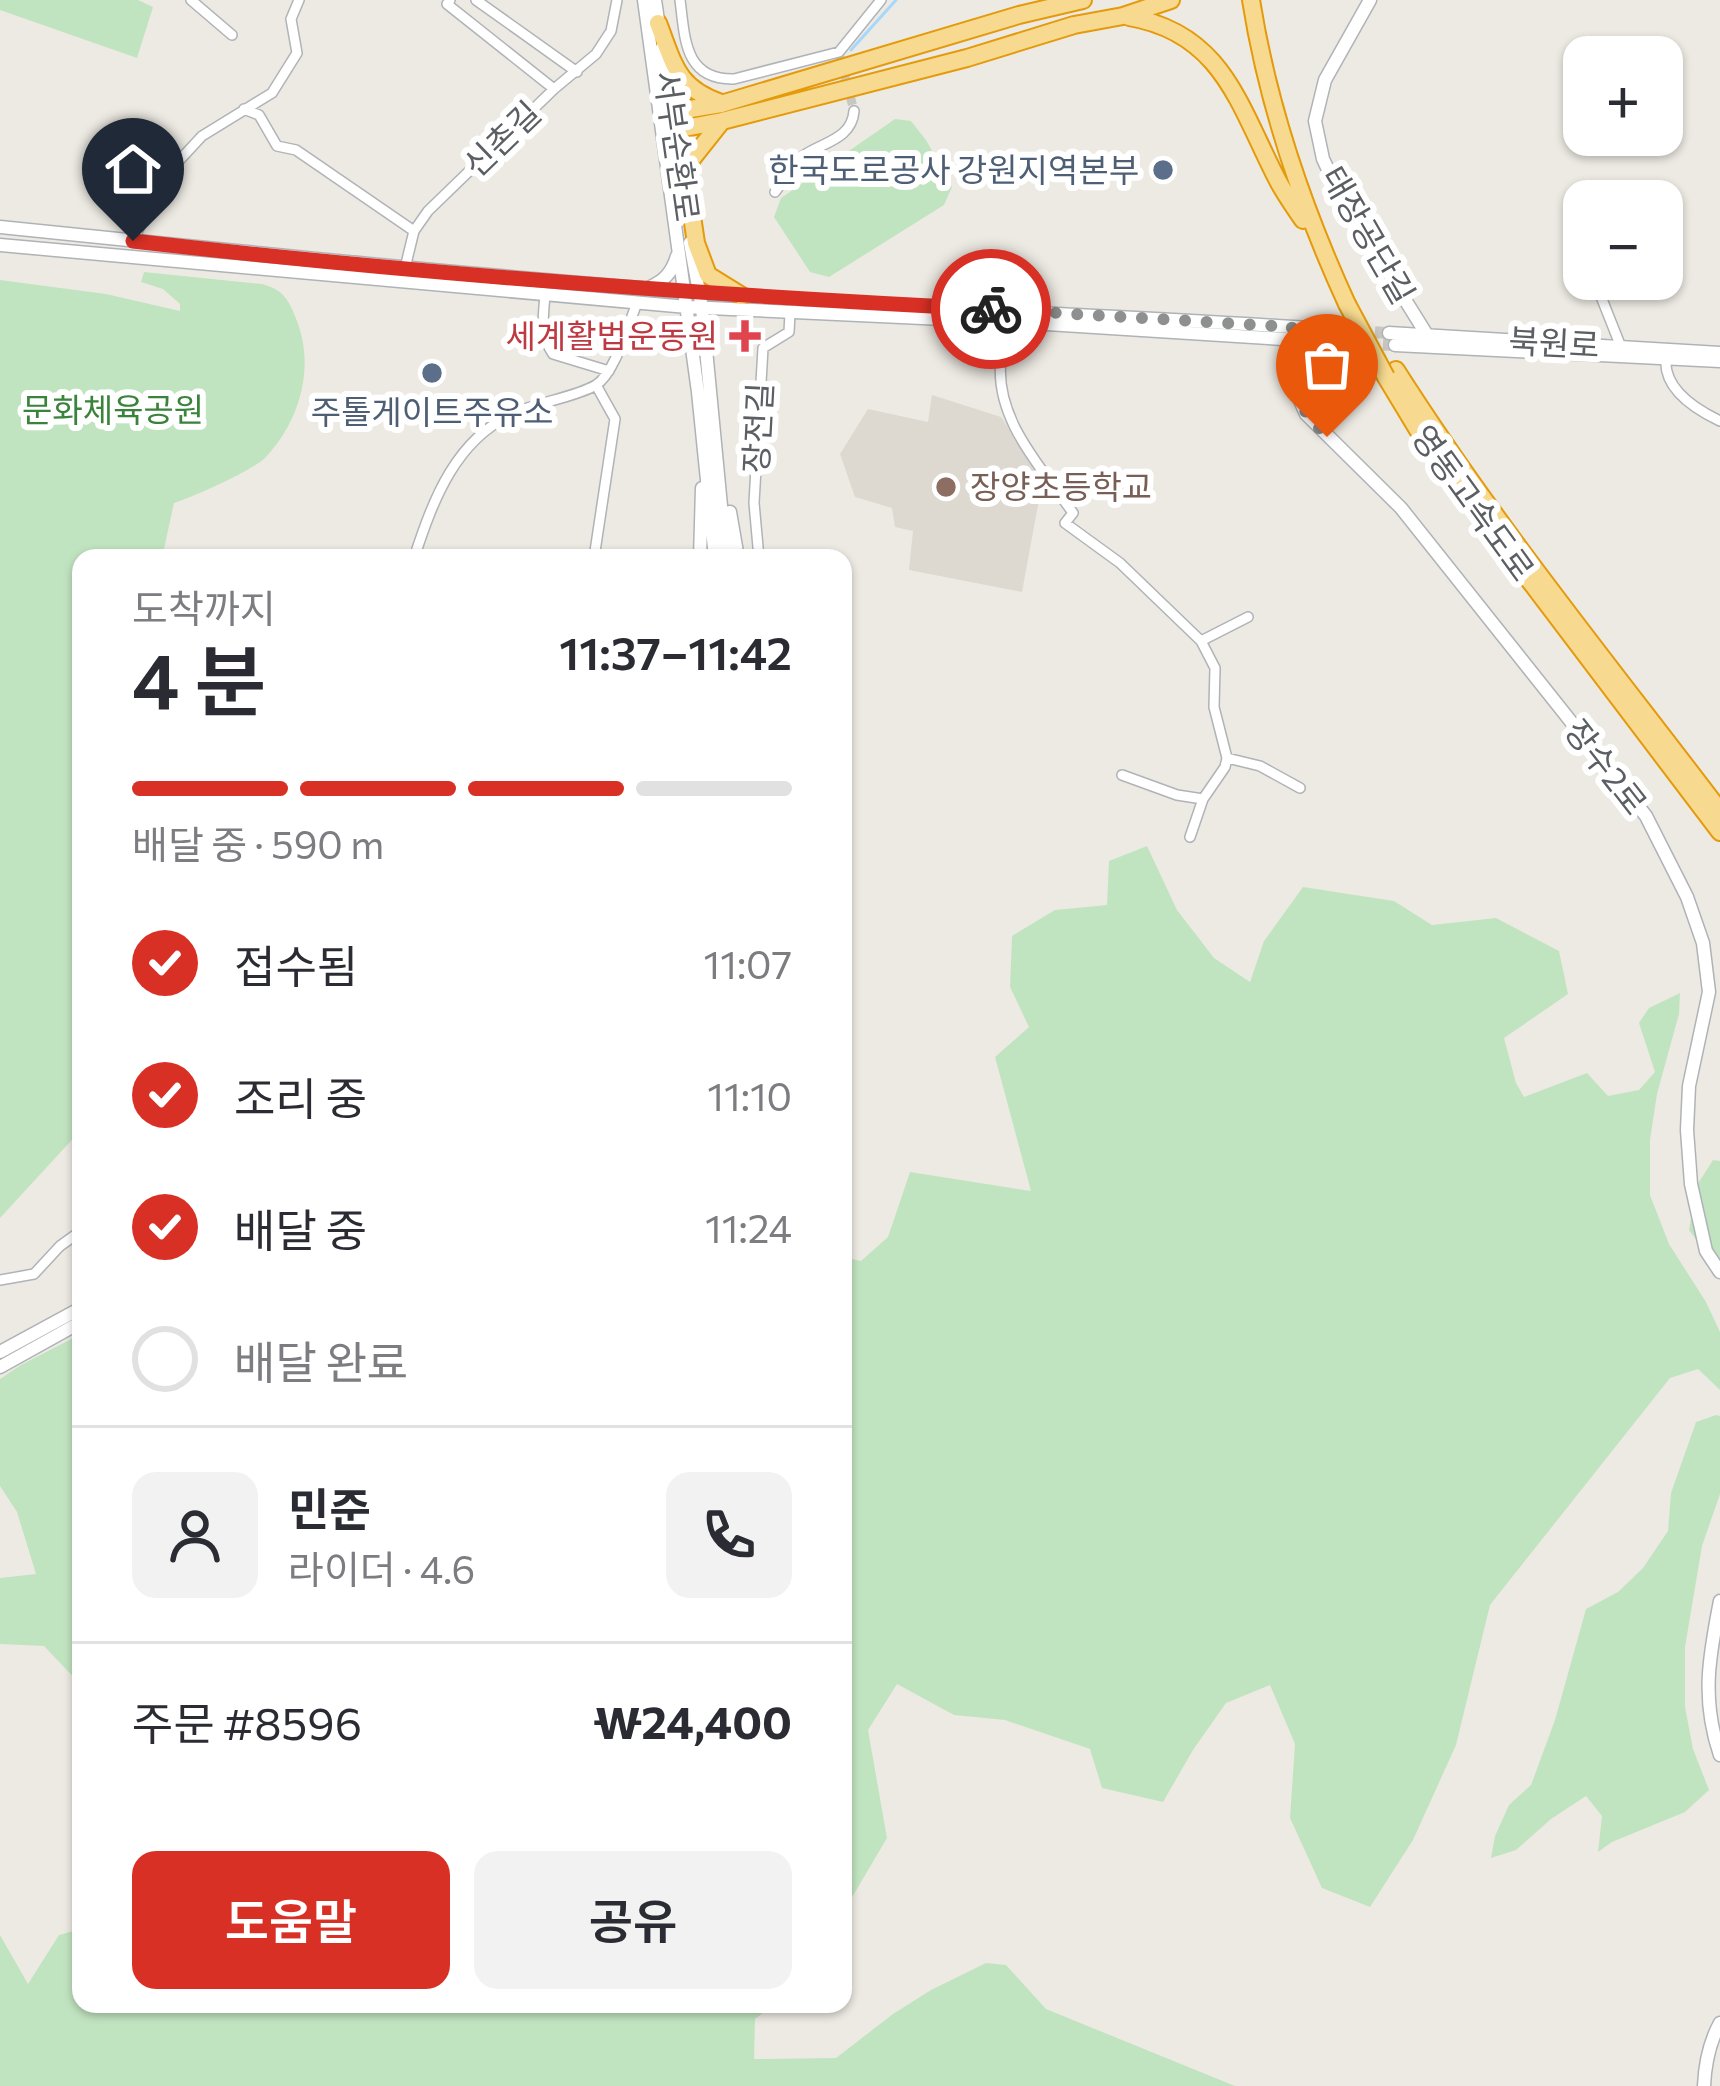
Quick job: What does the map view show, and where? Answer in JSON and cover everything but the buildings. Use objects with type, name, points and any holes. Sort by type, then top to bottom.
[{"type":"highway","points":[[743,303],[708,275],[688,242],[692,160],[722,112],[1018,16],[1083,0]]},
{"type":"highway","points":[[667,122],[967,58],[1171,0]]},
{"type":"highway","name":"영동고속도로","points":[[1251,0],[1263,67],[1294,178],[1321,247],[1418,430],[1720,832]]},
{"type":"highway","name":"영동고속도로","points":[[1262,0],[1270,52],[1300,165],[1351,302]]},
{"type":"highway","points":[[1123,16],[1177,31],[1216,64],[1233,88],[1280,185],[1321,247]]},
{"type":"highway","points":[[658,23],[684,82],[722,112]]},
{"type":"highway","name":"영동고속도로","points":[[1391,374],[1720,811]]},
{"type":"street","points":[[191,0],[232,34]]},
{"type":"street","points":[[133,241],[162,179],[202,136],[272,94],[297,53],[290,19],[299,0]]},
{"type":"street","points":[[450,0],[447,4],[554,89]]},
{"type":"street","points":[[476,0],[577,72]]},
{"type":"street","name":"신촌길","points":[[404,275],[414,230],[428,211],[596,54],[611,32],[616,0]]},
{"type":"street","name":"서부순환로","points":[[644,0],[688,242],[706,408]]},
{"type":"street","name":"서부순환로","points":[[655,0],[667,122],[687,200]]},
{"type":"street","points":[[680,0],[688,50],[697,66],[718,79],[839,55],[881,0]]},
{"type":"street","name":"태장공단길","points":[[1370,0],[1325,80],[1315,122],[1323,159],[1341,197],[1427,340]]},
{"type":"street","points":[[244,109],[260,116],[277,146],[296,150],[414,230]]},
{"type":"street","points":[[775,192],[798,161],[846,131],[854,111]]},
{"type":"street","points":[[0,227],[404,275]]},
{"type":"street","points":[[647,288],[669,274],[688,242]]},
{"type":"street","points":[[0,245],[404,275],[694,308],[743,303],[1343,336]]},
{"type":"street","points":[[546,288],[692,292],[790,313],[1103,321]]},
{"type":"street","points":[[546,288],[542,328],[553,354],[609,371]]},
{"type":"street","points":[[1602,300],[1621,352]]},
{"type":"street","points":[[643,304],[672,314],[698,340],[743,303]]},
{"type":"street","points":[[417,549],[433,500],[483,430],[514,412],[596,385],[609,371],[643,304]]},
{"type":"street","name":"장전길","points":[[758,549],[754,503],[763,348],[789,332],[790,313]]},
{"type":"street","points":[[1010,322],[1000,364],[1012,424],[1073,513],[1065,523],[1120,563],[1201,641],[1215,668],[1214,707],[1228,758],[1203,799],[1190,837]]},
{"type":"street","name":"장수2로","points":[[1291,333],[1295,389],[1306,414],[1401,508],[1646,816],[1688,896],[1703,943],[1709,992],[1689,1086],[1690,1184],[1706,1251],[1720,1272]]},
{"type":"street","name":"북원로","points":[[1392,339],[1720,357]]},
{"type":"street","name":"북원로","points":[[1621,352],[1666,358],[1720,357]]},
{"type":"street","points":[[1666,358],[1665,372],[1674,386],[1690,403],[1720,421]]},
{"type":"street","points":[[595,549],[615,419],[596,385]]},
{"type":"street","points":[[706,408],[725,549]]},
{"type":"street","points":[[700,549],[706,408]]},
{"type":"street","points":[[706,408],[735,549]]},
{"type":"street","points":[[716,549],[718,524]]},
{"type":"street","points":[[1201,641],[1248,617]]},
{"type":"street","points":[[1228,758],[1260,766],[1300,788]]},
{"type":"street","points":[[1122,775],[1203,799]]},
{"type":"street","points":[[0,1280],[34,1274],[72,1238]]},
{"type":"street","points":[[0,1352],[72,1313]]},
{"type":"street","points":[[0,1367],[72,1327]]},
{"type":"street","points":[[1720,1601],[1707,1696],[1709,1724],[1720,1755]]},
{"type":"street","points":[[1704,2086],[1705,2066],[1720,2023]]},
{"type":"shaded area","name":"장양초등학교","points":[[932,395],[1001,417],[1043,478],[1022,592],[909,570],[913,531],[895,527],[892,508],[855,497],[840,454],[868,409],[928,422]]},
{"type":"green space","points":[[0,0],[138,0],[153,7],[137,58],[0,10]]},
{"type":"green space","points":[[895,119],[911,121],[926,140],[952,187],[944,205],[829,277],[810,272],[774,217],[781,198]]},
{"type":"green space","name":"문화체육공원","points":[[144,272],[276,289],[297,321],[304,375],[295,411],[265,458],[174,503],[164,549],[72,549],[72,1140],[0,1218],[0,280],[106,294],[180,311],[180,304],[163,289],[141,282]]},
{"type":"green space","points":[[1147,846],[1177,910],[1214,958],[1250,982],[1264,941],[1303,887],[1394,901],[1432,925],[1496,918],[1559,951],[1568,994],[1504,1038],[1524,1097],[1587,1073],[1608,1096],[1639,1090],[1655,1072],[1639,1023],[1649,1008],[1680,993],[1650,1140],[1650,1195],[1669,1244],[1720,1332],[1720,1390],[1698,1369],[1670,1378],[1490,1605],[1456,1745],[1413,1840],[1370,1907],[1322,1888],[1290,1818],[1295,1744],[1270,1685],[1226,1703],[1163,1802],[1102,1788],[1090,1749],[1005,1720],[954,1715],[897,1684],[868,1730],[887,1838],[852,1897],[852,1259],[861,1261],[888,1237],[910,1172],[1031,1191],[995,1057],[1029,1027],[1010,987],[1012,936],[1055,910],[1107,905],[1109,861]]},
{"type":"green space","points":[[1713,1160],[1720,1161],[1720,1272],[1689,1230],[1697,1185]]},
{"type":"green space","points":[[72,1339],[72,1676],[44,1646],[0,1644],[0,1578],[36,1574],[17,1512],[0,1486],[0,1379]]},
{"type":"green space","points":[[1720,1416],[1720,1494],[1702,1546],[1685,1647],[1685,1707],[1693,1749],[1709,1790],[1685,1812],[1598,1852],[1602,1816],[1586,1796],[1516,1850],[1491,1858],[1509,1805],[1531,1785],[1586,1609],[1618,1592],[1643,1568],[1668,1531],[1671,1493],[1696,1422]]},
{"type":"green space","points":[[72,1931],[72,2013],[763,2013],[755,2019],[754,2059],[836,2058],[931,1990],[986,1963],[1006,1965],[1046,2009],[1235,2086],[0,2086],[0,1935],[28,1984],[59,1935]]},
{"type":"waterway","points":[[851,50],[896,0]]},
{"type":"tunnel","points":[[840,57],[854,111]]},
{"type":"tunnel","points":[[1339,330],[1389,333]]},
{"type":"tunnel","points":[[1347,343],[1395,345]]},
{"type":"way so far","points":[[991,309],[1292,327],[1295,389],[1306,414],[1327,437]]},
{"type":"place","name":"한국도로공사 강원지역본부","points":[[1163,170]]},
{"type":"place","name":"세계활법운동원","points":[[745,336]]},
{"type":"place","name":"주톨게이트주유소","points":[[432,373]]},
{"type":"place","name":"장양초등학교","points":[[946,487]]},
{"type":"route","points":[[133,241],[731,295],[991,309]]}]
